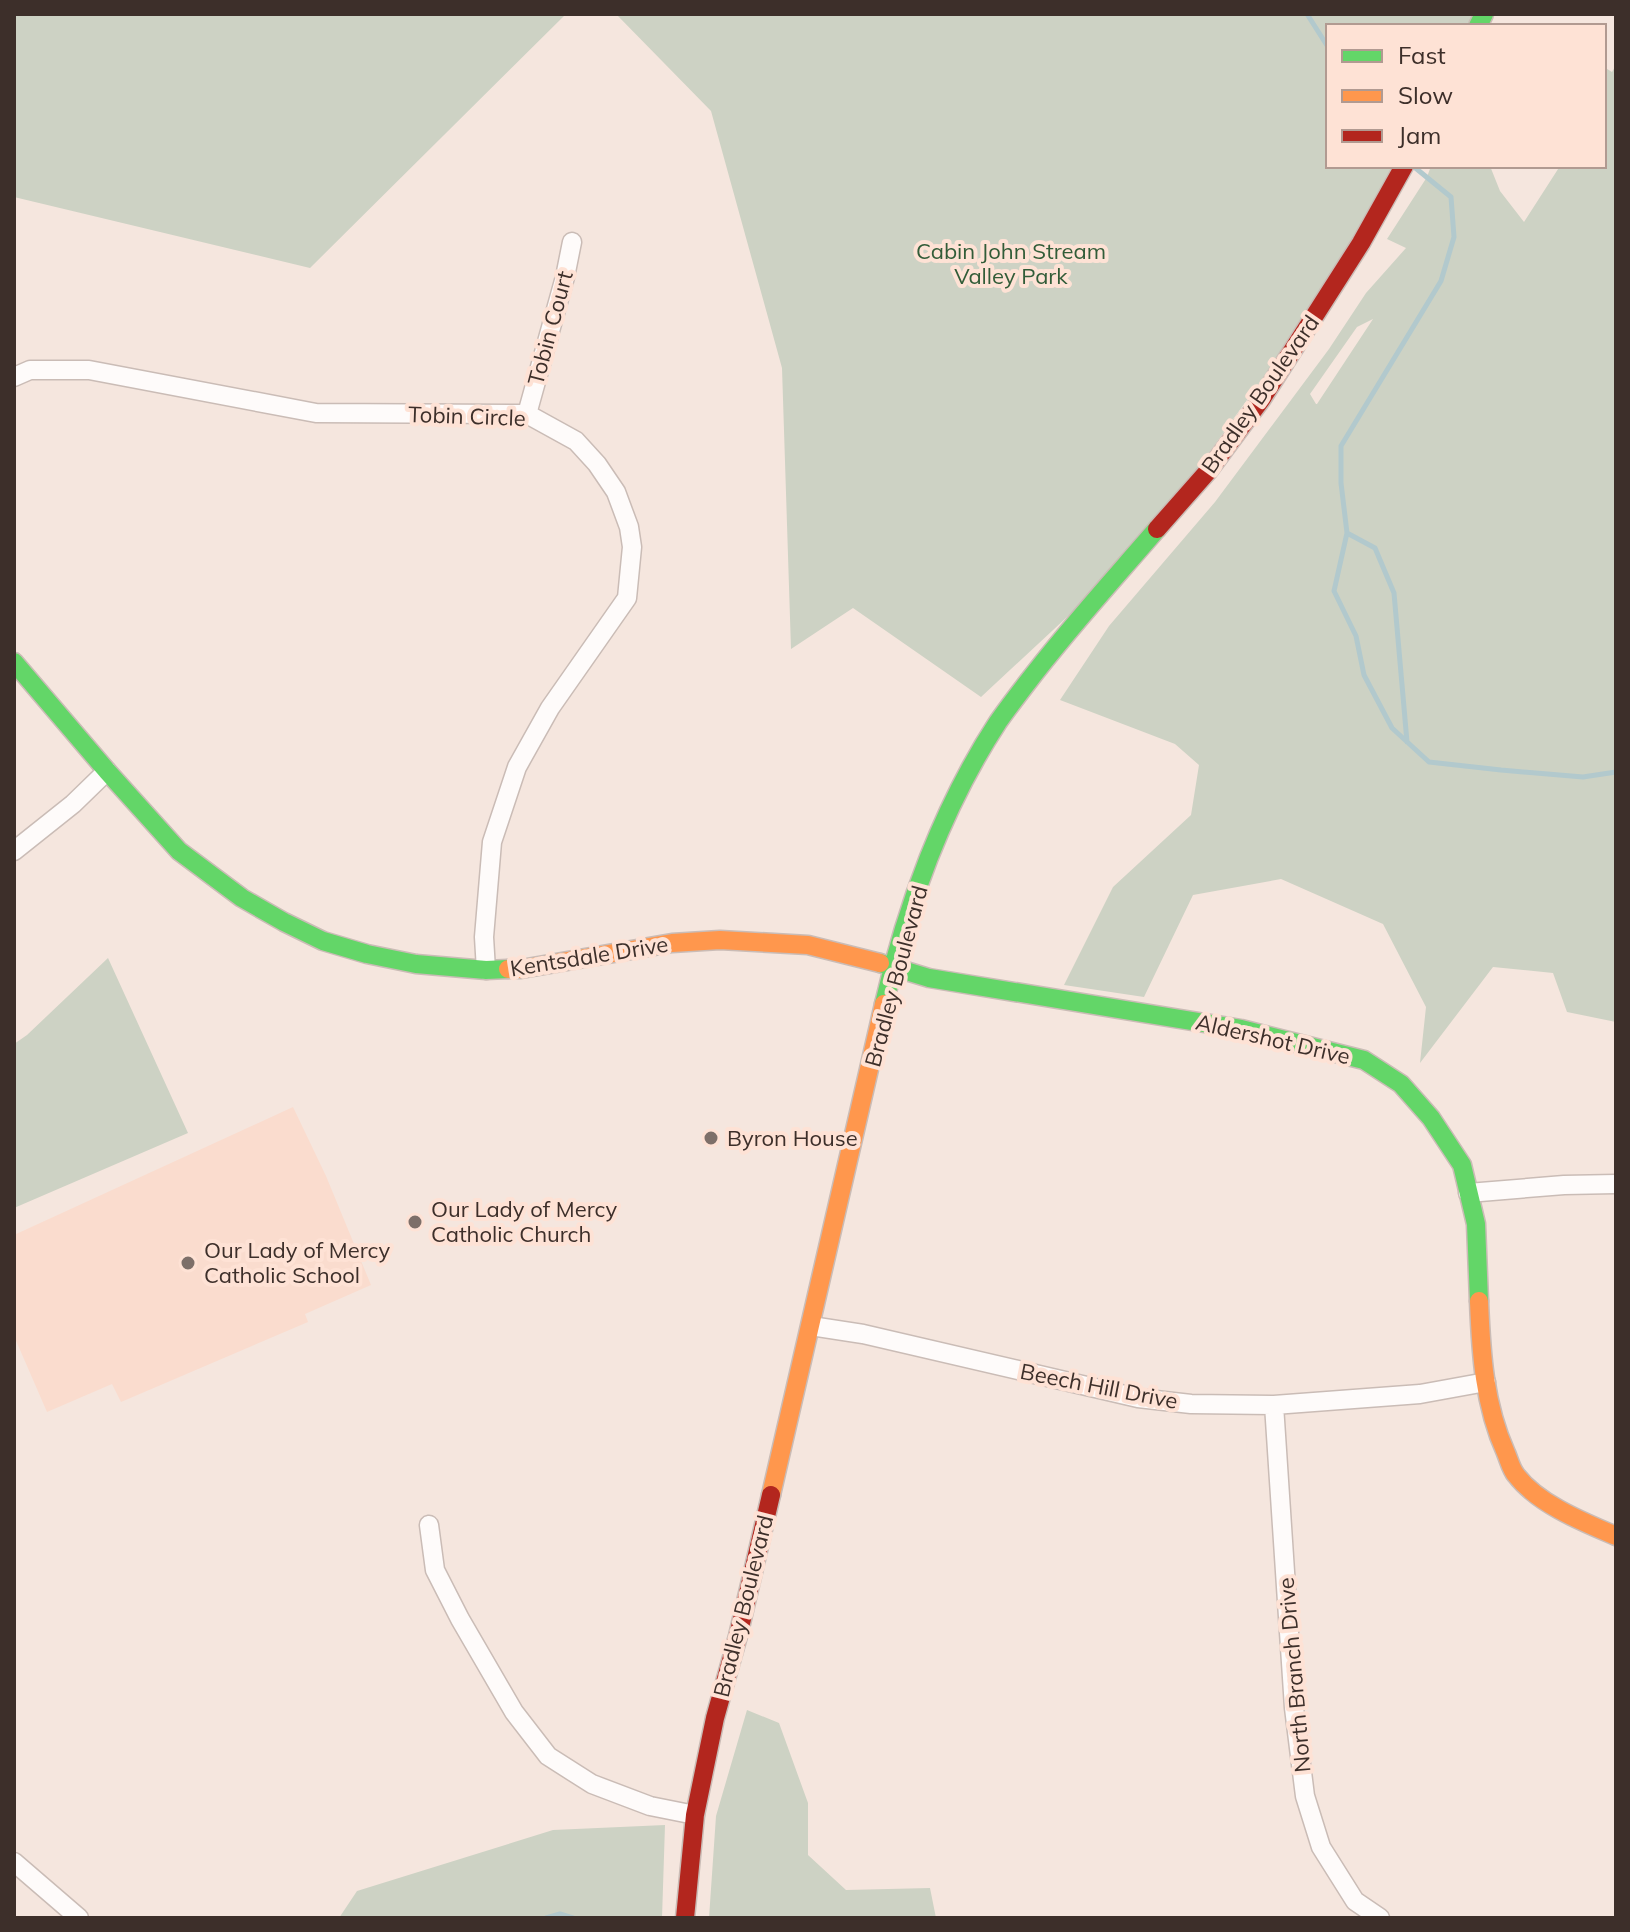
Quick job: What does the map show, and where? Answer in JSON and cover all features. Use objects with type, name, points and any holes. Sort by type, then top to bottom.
[{"type":"street","name":"Bradley Boulevard","points":[[685,1918],[695,1815],[715,1718],[738,1636],[893,966],[910,908],[950,808],[998,722],[1058,642],[1209,470],[1261,400],[1361,243],[1403,168]]},
{"type":"street","name":"Tobin Court","points":[[527,414],[572,242]]},
{"type":"street","name":"Tobin Circle","points":[[14,377],[30,370],[89,370],[316,413],[527,414],[576,441],[597,464],[616,492],[629,527],[632,547],[627,598],[550,708],[517,767],[492,842],[484,937],[486,970]]},
{"type":"street","name":"Kentsdale Drive","points":[[14,662],[179,851],[242,898],[323,941],[416,964],[486,970],[521,969],[672,943],[720,940],[808,945],[893,966]]},
{"type":"street","points":[[14,851],[73,804],[107,771]]},
{"type":"street","name":"Aldershot Drive","points":[[893,966],[929,978],[1241,1029],[1364,1060],[1401,1084],[1431,1118],[1462,1165],[1476,1224],[1481,1360],[1498,1436],[1515,1474],[1538,1495],[1578,1520],[1616,1536]]},
{"type":"street","points":[[1468,1193],[1616,1184]]},
{"type":"street","name":"Beech Hill Drive","points":[[811,1326],[863,1334],[1138,1398],[1191,1404],[1274,1405],[1420,1394],[1486,1382]]},
{"type":"street","name":"North Branch Drive","points":[[1274,1405],[1294,1708],[1305,1796],[1321,1847],[1355,1901],[1380,1918]]},
{"type":"street","points":[[429,1525],[435,1570],[460,1619],[514,1712],[548,1756],[592,1784],[650,1806],[695,1815]]},
{"type":"street","points":[[14,1862],[79,1918]]},
{"type":"shaded area","name":"Our Lady of Mercy Catholic School","points":[[293,1107],[326,1176],[371,1285],[305,1314],[308,1322],[121,1402],[112,1384],[47,1412],[14,1336],[14,1235]]},
{"type":"green space","points":[[14,14],[566,14],[310,268],[14,197]]},
{"type":"green space","name":"Cabin John Stream Valley Park","points":[[616,14],[1475,14],[1470,24],[1326,24],[1326,168],[1403,168],[1360,243],[1139,550],[981,697],[853,608],[791,649],[782,368],[711,111]]},
{"type":"green space","points":[[1616,65],[1616,1022],[1567,1012],[1553,973],[1493,967],[1420,1063],[1426,1007],[1383,924],[1281,879],[1193,895],[1144,997],[1064,985],[1113,887],[1191,815],[1199,765],[1175,744],[1060,700],[1109,626],[1215,502],[1329,349],[1366,293],[1406,248],[1387,239],[1430,168],[1491,168],[1500,191],[1524,222],[1559,168],[1606,168],[1606,68],[1612,72]],"holes":[[[1373,319],[1316,404],[1310,394],[1357,327]]]},
{"type":"green space","points":[[108,958],[188,1133],[14,1208],[14,1044]]},
{"type":"green space","points":[[747,1710],[779,1723],[808,1803],[808,1855],[846,1890],[930,1888],[936,1918],[709,1918],[716,1816]]},
{"type":"green space","points":[[665,1825],[662,1918],[339,1918],[357,1891],[553,1830]]},
{"type":"waterway","points":[[1307,14],[1326,44]]},
{"type":"waterway","points":[[1415,168],[1451,197],[1454,237],[1441,281],[1341,446],[1341,483],[1347,533],[1334,591],[1356,636],[1364,675],[1392,728],[1429,762],[1583,777],[1616,772]]},
{"type":"waterway","points":[[1347,533],[1375,548],[1394,593],[1407,742]]},
{"type":"waterway","points":[[546,1918],[560,1914],[573,1918]]},
{"type":"traffic: fast","points":[[1479,24],[1484,14]]},
{"type":"traffic: fast","points":[[884,1004],[915,894],[944,823],[978,754],[1001,717],[1043,663],[1157,529]]},
{"type":"traffic: fast","points":[[14,662],[179,851],[242,898],[323,941],[367,954],[416,964],[508,969]]},
{"type":"traffic: fast","points":[[880,963],[929,978],[1241,1029],[1364,1060],[1401,1084],[1431,1118],[1462,1165],[1476,1224],[1479,1301]]},
{"type":"traffic: slow","points":[[508,969],[672,943],[720,940],[808,945],[880,963]]},
{"type":"traffic: slow","points":[[771,1495],[884,1004]]},
{"type":"traffic: slow","points":[[1479,1301],[1488,1397],[1514,1473],[1536,1495],[1616,1536]]},
{"type":"traffic: jam","points":[[1157,529],[1209,470],[1261,400],[1361,243],[1403,168]]},
{"type":"traffic: jam","points":[[685,1918],[695,1815],[715,1718],[771,1495]]},
{"type":"place","name":"Byron House","points":[[711,1138]]},
{"type":"place","name":"Our Lady of Mercy Catholic Church","points":[[415,1222]]},
{"type":"place","name":"Our Lady of Mercy Catholic School","points":[[188,1263]]}]
